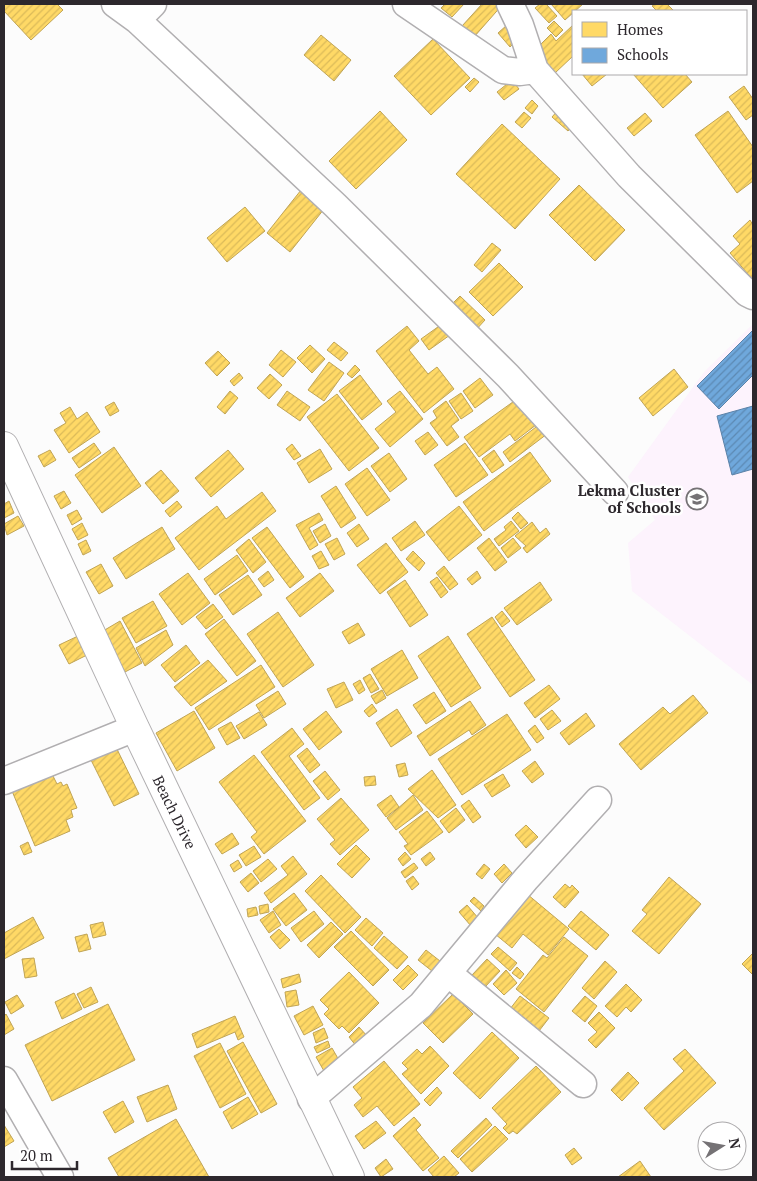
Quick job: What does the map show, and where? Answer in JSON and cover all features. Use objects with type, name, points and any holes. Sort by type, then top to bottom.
[{"type":"street","points":[[115,4],[145,12],[335,205],[508,376],[615,492]]},
{"type":"street","points":[[406,4],[503,70],[520,72],[535,70]]},
{"type":"street","points":[[510,4],[520,25],[535,70],[629,176],[753,296]]},
{"type":"street","name":"Beach Drive","points":[[4,446],[135,728],[350,1177]]},
{"type":"street","points":[[4,782],[135,728]]},
{"type":"street","points":[[311,1099],[421,1005],[449,974],[526,880],[598,800]]},
{"type":"street","points":[[449,974],[583,1084]]},
{"type":"street","points":[[4,1080],[60,1177]]},
{"type":"shaded area","name":"Lekma Cluster of Schools","points":[[753,324],[753,685],[632,591],[628,543],[655,520],[628,477],[704,372]]},
{"type":"building: Homes","points":[[4,4],[57,4],[63,10],[31,40],[4,11]]},
{"type":"building: Homes","points":[[445,4],[464,4],[452,17],[441,8]]},
{"type":"building: Homes","points":[[482,4],[503,4],[474,37],[462,26]]},
{"type":"building: Homes","points":[[540,4],[546,4],[557,16],[549,23],[535,8]]},
{"type":"building: Homes","points":[[551,4],[583,4],[576,10],[572,10],[572,14],[565,20]]},
{"type":"building: Homes","points":[[655,4],[667,4],[673,10],[656,10],[652,6]]},
{"type":"building: Homes","points":[[554,21],[563,30],[556,37],[547,28]]},
{"type":"building: Homes","points":[[507,25],[518,39],[510,47],[498,33]]},
{"type":"building: Homes","points":[[572,26],[572,57],[555,73],[534,51],[551,34],[556,41]]},
{"type":"building: Homes","points":[[321,35],[351,60],[334,81],[304,55]]},
{"type":"building: Homes","points":[[433,39],[470,78],[431,115],[394,76]]},
{"type":"building: Homes","points":[[583,75],[606,75],[592,86]]},
{"type":"building: Homes","points":[[634,75],[686,75],[692,82],[663,108]]},
{"type":"building: Homes","points":[[474,78],[479,82],[470,92],[465,87]]},
{"type":"building: Homes","points":[[512,80],[519,89],[504,100],[497,92]]},
{"type":"building: Homes","points":[[744,86],[753,99],[753,115],[746,120],[729,97]]},
{"type":"building: Homes","points":[[532,100],[538,106],[532,114],[525,108]]},
{"type":"building: Homes","points":[[559,109],[575,123],[568,131],[552,117]]},
{"type":"building: Homes","points":[[380,111],[407,140],[356,189],[329,161]]},
{"type":"building: Homes","points":[[728,111],[753,147],[753,181],[737,193],[695,135]]},
{"type":"building: Homes","points":[[524,112],[531,118],[522,128],[515,122]]},
{"type":"building: Homes","points":[[645,113],[652,121],[634,136],[627,128]]},
{"type":"building: Homes","points":[[502,124],[560,179],[515,229],[456,174]]},
{"type":"building: Homes","points":[[305,185],[328,204],[290,252],[267,233]]},
{"type":"building: Homes","points":[[579,185],[625,230],[595,261],[549,215]]},
{"type":"building: Homes","points":[[245,207],[265,231],[227,262],[207,238]]},
{"type":"building: Homes","points":[[750,220],[753,225],[753,280],[730,253],[740,244],[733,236]]},
{"type":"building: Homes","points":[[492,243],[501,250],[482,272],[474,265]]},
{"type":"building: Homes","points":[[499,263],[523,287],[493,316],[469,292]]},
{"type":"building: Homes","points":[[460,296],[485,320],[474,332],[449,307]]},
{"type":"building: Homes","points":[[442,324],[450,335],[429,350],[421,339]]},
{"type":"building: Homes","points":[[407,326],[419,341],[409,350],[428,374],[437,367],[454,389],[424,413],[376,351]]},
{"type":"building: Homes","points":[[334,342],[348,353],[341,361],[327,350]]},
{"type":"building: Homes","points":[[310,345],[325,359],[312,373],[297,358]]},
{"type":"building: Homes","points":[[281,350],[296,362],[283,377],[269,365]]},
{"type":"building: Homes","points":[[218,351],[230,363],[217,376],[205,363]]},
{"type":"building: Homes","points":[[329,362],[344,373],[324,401],[308,390]]},
{"type":"building: Homes","points":[[355,365],[360,370],[352,378],[347,374]]},
{"type":"building: Homes","points":[[674,369],[688,387],[653,416],[639,398]]},
{"type":"building: Homes","points":[[239,373],[243,378],[234,386],[230,381]]},
{"type":"building: Homes","points":[[270,374],[282,385],[269,399],[257,388]]},
{"type":"building: Homes","points":[[360,375],[382,404],[362,420],[339,391]]},
{"type":"building: Homes","points":[[480,378],[493,395],[475,408],[463,391]]},
{"type":"building: Homes","points":[[230,391],[238,398],[225,414],[217,407]]},
{"type":"building: Homes","points":[[287,391],[310,407],[300,421],[277,405]]},
{"type":"building: Homes","points":[[400,391],[423,419],[390,447],[375,429],[396,412],[387,401]]},
{"type":"building: Homes","points":[[461,393],[473,411],[461,419],[449,401]]},
{"type":"building: Homes","points":[[337,394],[379,448],[349,471],[307,417]]},
{"type":"building: Homes","points":[[517,399],[536,425],[515,441],[510,434],[479,457],[464,437]]},
{"type":"building: Homes","points":[[446,401],[459,420],[451,426],[459,437],[447,446],[430,423],[437,418],[433,411]]},
{"type":"building: Homes","points":[[114,402],[119,411],[110,416],[105,407]]},
{"type":"building: Homes","points":[[70,407],[77,419],[87,412],[100,432],[69,453],[54,430],[66,423],[60,413]]},
{"type":"building: Homes","points":[[540,424],[547,434],[510,462],[503,452]]},
{"type":"building: Homes","points":[[428,432],[438,445],[425,455],[415,441]]},
{"type":"building: Homes","points":[[94,443],[101,453],[79,468],[72,458]]},
{"type":"building: Homes","points":[[465,443],[488,475],[456,497],[434,465]]},
{"type":"building: Homes","points":[[292,444],[301,456],[294,460],[286,449]]},
{"type":"building: Homes","points":[[114,447],[141,486],[102,513],[75,475]]},
{"type":"building: Homes","points":[[320,449],[332,469],[309,483],[297,463]]},
{"type":"building: Homes","points":[[50,450],[56,460],[44,467],[38,456]]},
{"type":"building: Homes","points":[[228,450],[244,469],[211,497],[195,478]]},
{"type":"building: Homes","points":[[494,450],[504,465],[492,473],[482,459]]},
{"type":"building: Homes","points":[[530,452],[551,481],[484,531],[463,502]]},
{"type":"building: Homes","points":[[389,453],[407,479],[390,492],[371,466]]},
{"type":"building: Homes","points":[[367,468],[390,500],[367,516],[345,484]]},
{"type":"building: Homes","points":[[161,470],[179,491],[163,504],[145,483]]},
{"type":"building: Homes","points":[[336,486],[356,518],[341,528],[321,496]]},
{"type":"building: Homes","points":[[64,491],[71,503],[61,509],[54,496]]},
{"type":"building: Homes","points":[[262,492],[276,511],[199,570],[175,538],[217,506],[226,519]]},
{"type":"building: Homes","points":[[9,501],[14,513],[4,518],[4,504]]},
{"type":"building: Homes","points":[[177,501],[182,507],[170,517],[165,511]]},
{"type":"building: Homes","points":[[459,506],[482,535],[449,561],[426,532]]},
{"type":"building: Homes","points":[[77,510],[82,519],[72,525],[67,515]]},
{"type":"building: Homes","points":[[518,512],[528,523],[521,529],[512,518]]},
{"type":"building: Homes","points":[[319,513],[323,520],[309,528],[318,545],[310,550],[296,525]]},
{"type":"building: Homes","points":[[18,516],[24,526],[7,535],[4,524]]},
{"type":"building: Homes","points":[[415,521],[425,535],[401,551],[392,538]]},
{"type":"building: Homes","points":[[511,521],[519,531],[499,546],[494,539],[506,530],[504,527]]},
{"type":"building: Homes","points":[[532,522],[540,533],[546,528],[550,534],[527,553],[523,548],[526,546],[515,536]]},
{"type":"building: Homes","points":[[82,523],[88,535],[78,540],[72,529]]},
{"type":"building: Homes","points":[[325,524],[331,536],[320,543],[313,531]]},
{"type":"building: Homes","points":[[359,524],[369,539],[357,547],[347,533]]},
{"type":"building: Homes","points":[[162,527],[175,549],[126,579],[113,558]]},
{"type":"building: Homes","points":[[267,527],[304,577],[290,588],[252,538]]},
{"type":"building: Homes","points":[[337,538],[345,554],[334,560],[325,544]]},
{"type":"building: Homes","points":[[489,538],[507,562],[495,571],[477,548]]},
{"type":"building: Homes","points":[[513,538],[521,548],[508,558],[501,548]]},
{"type":"building: Homes","points":[[249,539],[266,562],[253,573],[236,550]]},
{"type":"building: Homes","points":[[86,540],[91,551],[83,555],[78,544]]},
{"type":"building: Homes","points":[[386,543],[408,572],[380,594],[357,565]]},
{"type":"building: Homes","points":[[321,551],[329,565],[319,569],[312,556]]},
{"type":"building: Homes","points":[[413,551],[425,563],[419,571],[406,559]]},
{"type":"building: Homes","points":[[237,555],[248,571],[215,595],[204,579]]},
{"type":"building: Homes","points":[[101,564],[113,586],[99,594],[86,572]]},
{"type":"building: Homes","points":[[444,566],[458,584],[450,590],[436,573]]},
{"type":"building: Homes","points":[[268,571],[274,580],[264,587],[258,579]]},
{"type":"building: Homes","points":[[477,571],[481,578],[472,585],[467,579]]},
{"type":"building: Homes","points":[[188,573],[210,603],[182,625],[159,594]]},
{"type":"building: Homes","points":[[320,573],[334,591],[300,617],[286,598]]},
{"type":"building: Homes","points":[[248,575],[262,595],[233,615],[219,595]]},
{"type":"building: Homes","points":[[437,577],[448,592],[441,598],[430,582]]},
{"type":"building: Homes","points":[[405,580],[428,615],[410,627],[387,592]]},
{"type":"building: Homes","points":[[540,582],[552,600],[517,625],[504,608]]},
{"type":"building: Homes","points":[[153,601],[167,626],[136,643],[122,618]]},
{"type":"building: Homes","points":[[213,604],[223,617],[206,629],[196,617]]},
{"type":"building: Homes","points":[[502,611],[510,621],[502,627],[495,617]]},
{"type":"building: Homes","points":[[278,612],[314,665],[283,687],[247,634]]},
{"type":"building: Homes","points":[[492,617],[535,680],[510,697],[467,634]]},
{"type":"building: Homes","points":[[224,619],[256,661],[237,676],[205,634]]},
{"type":"building: Homes","points":[[120,621],[142,663],[125,672],[103,631]]},
{"type":"building: Homes","points":[[358,623],[365,635],[349,644],[342,632]]},
{"type":"building: Homes","points":[[166,630],[173,645],[145,666],[136,648]]},
{"type":"building: Homes","points":[[78,636],[87,655],[69,664],[59,645]]},
{"type":"building: Homes","points":[[448,636],[481,688],[451,707],[418,656]]},
{"type":"building: Homes","points":[[186,645],[200,663],[175,682],[161,665]]},
{"type":"building: Homes","points":[[402,650],[418,678],[387,696],[371,669]]},
{"type":"building: Homes","points":[[208,660],[227,681],[191,706],[174,687]]},
{"type":"building: Homes","points":[[261,665],[275,687],[209,730],[195,708]]},
{"type":"building: Homes","points":[[370,674],[379,689],[371,693],[363,678]]},
{"type":"building: Homes","points":[[360,680],[365,690],[359,694],[353,684]]},
{"type":"building: Homes","points":[[344,682],[353,700],[336,708],[327,689]]},
{"type":"building: Homes","points":[[549,685],[560,699],[535,718],[524,703]]},
{"type":"building: Homes","points":[[382,690],[386,698],[376,704],[371,696]]},
{"type":"building: Homes","points":[[278,691],[286,704],[264,718],[256,705]]},
{"type":"building: Homes","points":[[434,692],[446,711],[426,724],[413,705]]},
{"type":"building: Homes","points":[[693,695],[708,713],[641,770],[619,744],[663,707],[670,714]]},
{"type":"building: Homes","points":[[470,701],[486,725],[472,735],[469,730],[430,756],[417,736]]},
{"type":"building: Homes","points":[[372,704],[377,711],[369,717],[364,711]]},
{"type":"building: Homes","points":[[397,709],[412,733],[391,747],[376,723]]},
{"type":"building: Homes","points":[[552,710],[561,721],[548,730],[540,719]]},
{"type":"building: Homes","points":[[194,711],[215,748],[177,771],[156,733]]},
{"type":"building: Homes","points":[[326,711],[342,732],[319,750],[303,729]]},
{"type":"building: Homes","points":[[259,712],[267,725],[244,739],[236,726]]},
{"type":"building: Homes","points":[[586,713],[595,726],[569,745],[560,733]]},
{"type":"building: Homes","points":[[507,714],[531,750],[462,795],[438,759]]},
{"type":"building: Homes","points":[[231,722],[240,738],[227,745],[218,729]]},
{"type":"building: Homes","points":[[535,725],[544,738],[537,743],[528,731]]},
{"type":"building: Homes","points":[[292,728],[304,744],[289,756],[320,798],[304,810],[261,752]]},
{"type":"building: Homes","points":[[112,739],[139,794],[114,806],[87,752]]},
{"type":"building: Homes","points":[[307,748],[320,765],[310,773],[297,756]]},
{"type":"building: Homes","points":[[254,755],[306,821],[264,854],[251,837],[257,832],[219,782]]},
{"type":"building: Homes","points":[[535,761],[544,774],[532,783],[522,771]]},
{"type":"building: Homes","points":[[405,763],[408,775],[399,777],[396,765]]},
{"type":"building: Homes","points":[[432,770],[456,805],[438,818],[408,789]]},
{"type":"building: Homes","points":[[325,771],[340,790],[328,800],[313,781]]},
{"type":"building: Homes","points":[[52,774],[57,784],[61,782],[63,786],[67,784],[77,808],[71,810],[73,817],[66,820],[70,831],[35,846],[12,791]]},
{"type":"building: Homes","points":[[503,774],[510,786],[492,797],[484,785]]},
{"type":"building: Homes","points":[[375,776],[376,785],[365,786],[364,777]]},
{"type":"building: Homes","points":[[391,795],[399,807],[386,817],[377,805]]},
{"type":"building: Homes","points":[[413,795],[423,810],[396,830],[387,818]]},
{"type":"building: Homes","points":[[341,798],[369,830],[340,855],[330,844],[335,840],[317,819]]},
{"type":"building: Homes","points":[[469,800],[481,817],[473,823],[461,806]]},
{"type":"building: Homes","points":[[456,808],[465,820],[449,833],[440,821]]},
{"type":"building: Homes","points":[[427,811],[443,832],[411,855],[404,846],[408,844],[399,832]]},
{"type":"building: Homes","points":[[526,825],[538,837],[526,848],[515,835]]},
{"type":"building: Homes","points":[[232,833],[239,844],[222,854],[215,844]]},
{"type":"building: Homes","points":[[28,842],[32,852],[24,855],[20,846]]},
{"type":"building: Homes","points":[[356,845],[370,859],[352,878],[337,864]]},
{"type":"building: Homes","points":[[254,846],[261,857],[246,866],[239,855]]},
{"type":"building: Homes","points":[[405,852],[411,859],[403,866],[398,859]]},
{"type":"building: Homes","points":[[430,852],[435,859],[426,866],[421,859]]},
{"type":"building: Homes","points":[[293,856],[307,874],[271,903],[264,893],[288,875],[281,866]]},
{"type":"building: Homes","points":[[268,859],[277,869],[261,882],[253,871]]},
{"type":"building: Homes","points":[[238,860],[242,867],[234,872],[230,865]]},
{"type":"building: Homes","points":[[414,863],[418,868],[405,878],[401,872]]},
{"type":"building: Homes","points":[[484,864],[490,869],[482,879],[476,874]]},
{"type":"building: Homes","points":[[504,864],[512,873],[502,883],[494,874]]},
{"type":"building: Homes","points":[[251,873],[259,883],[248,892],[240,882]]},
{"type":"building: Homes","points":[[321,875],[361,917],[345,933],[305,891]]},
{"type":"building: Homes","points":[[413,876],[419,884],[412,890],[406,881]]},
{"type":"building: Homes","points":[[669,877],[701,904],[659,954],[632,931],[647,914],[642,910]]},
{"type":"building: Homes","points":[[565,884],[570,888],[572,885],[579,892],[565,908],[553,897]]},
{"type":"building: Homes","points":[[294,893],[307,910],[286,926],[273,909]]},
{"type":"building: Homes","points":[[527,894],[569,929],[548,955],[523,934],[512,948],[495,934]]},
{"type":"building: Homes","points":[[474,897],[484,906],[481,911],[470,901]]},
{"type":"building: Homes","points":[[268,904],[269,912],[260,914],[259,906]]},
{"type":"building: Homes","points":[[467,905],[479,919],[471,926],[459,912]]},
{"type":"building: Homes","points":[[256,907],[258,915],[248,917],[247,909]]},
{"type":"building: Homes","points":[[273,911],[281,925],[269,933],[260,920]]},
{"type":"building: Homes","points":[[314,911],[324,924],[301,942],[291,928]]},
{"type":"building: Homes","points":[[581,911],[609,935],[596,950],[568,926]]},
{"type":"building: Homes","points":[[33,917],[44,938],[4,959],[4,933]]},
{"type":"building: Homes","points":[[366,918],[383,933],[372,946],[355,930]]},
{"type":"building: Homes","points":[[103,922],[106,935],[93,938],[90,925]]},
{"type":"building: Homes","points":[[331,922],[343,934],[319,958],[307,945]]},
{"type":"building: Homes","points":[[279,929],[290,940],[280,949],[270,937]]},
{"type":"building: Homes","points":[[351,931],[389,970],[373,986],[334,947]]},
{"type":"building: Homes","points":[[87,934],[91,949],[79,952],[75,937]]},
{"type":"building: Homes","points":[[384,936],[408,957],[397,969],[374,948]]},
{"type":"building: Homes","points":[[564,937],[588,956],[544,1012],[516,989],[543,955],[547,958]]},
{"type":"building: Homes","points":[[498,947],[517,963],[510,971],[491,954]]},
{"type":"building: Homes","points":[[426,950],[440,961],[432,971],[418,960]]},
{"type":"building: Homes","points":[[753,953],[753,975],[742,964]]},
{"type":"building: Homes","points":[[34,958],[37,976],[25,978],[22,959]]},
{"type":"building: Homes","points":[[487,959],[500,971],[485,987],[472,975]]},
{"type":"building: Homes","points":[[605,961],[617,972],[594,999],[582,988]]},
{"type":"building: Homes","points":[[408,965],[418,975],[403,990],[393,980]]},
{"type":"building: Homes","points":[[517,967],[524,974],[520,979],[512,973]]},
{"type":"building: Homes","points":[[506,970],[517,983],[504,995],[493,984]]},
{"type":"building: Homes","points":[[349,972],[379,1003],[349,1033],[342,1026],[339,1029],[324,1014],[329,1009],[320,1000]]},
{"type":"building: Homes","points":[[299,974],[301,982],[283,988],[281,979]]},
{"type":"building: Homes","points":[[626,984],[642,1000],[631,1012],[626,1007],[617,1017],[605,1006]]},
{"type":"building: Homes","points":[[91,987],[98,1002],[84,1008],[77,994]]},
{"type":"building: Homes","points":[[296,990],[299,1005],[287,1007],[285,992]]},
{"type":"building: Homes","points":[[74,993],[82,1009],[62,1019],[55,1002]]},
{"type":"building: Homes","points":[[453,994],[473,1014],[443,1043],[423,1023]]},
{"type":"building: Homes","points":[[17,995],[24,1006],[11,1014],[5,1002]]},
{"type":"building: Homes","points":[[520,996],[549,1018],[539,1031],[510,1009]]},
{"type":"building: Homes","points":[[585,996],[597,1006],[585,1022],[572,1011]]},
{"type":"building: Homes","points":[[108,1004],[135,1060],[52,1101],[25,1045]]},
{"type":"building: Homes","points":[[313,1006],[323,1025],[304,1035],[294,1016]]},
{"type":"building: Homes","points":[[599,1012],[615,1028],[596,1048],[588,1040],[597,1032],[588,1023]]},
{"type":"building: Homes","points":[[6,1014],[14,1029],[4,1035],[4,1016]]},
{"type":"building: Homes","points":[[235,1016],[244,1037],[238,1040],[235,1032],[197,1048],[192,1034]]},
{"type":"building: Homes","points":[[359,1027],[368,1037],[357,1047],[349,1037]]},
{"type":"building: Homes","points":[[324,1028],[328,1038],[316,1043],[313,1033]]},
{"type":"building: Homes","points":[[492,1032],[519,1058],[480,1099],[453,1073]]},
{"type":"building: Homes","points":[[328,1041],[330,1047],[317,1053],[314,1047]]},
{"type":"building: Homes","points":[[243,1042],[277,1104],[261,1113],[227,1051]]},
{"type":"building: Homes","points":[[220,1043],[246,1094],[220,1108],[194,1056]]},
{"type":"building: Homes","points":[[430,1046],[449,1066],[421,1094],[402,1074],[408,1069],[402,1063],[417,1049],[422,1054]]},
{"type":"building: Homes","points":[[332,1048],[340,1062],[324,1071],[316,1057]]},
{"type":"building: Homes","points":[[685,1049],[716,1083],[664,1130],[644,1108],[684,1071],[673,1059]]},
{"type":"building: Homes","points":[[384,1061],[420,1104],[394,1126],[377,1106],[363,1117],[354,1105],[362,1098],[353,1087]]},
{"type":"building: Homes","points":[[536,1066],[561,1092],[517,1134],[513,1131],[509,1134],[503,1128],[507,1124],[492,1108]]},
{"type":"building: Homes","points":[[628,1072],[639,1083],[622,1101],[611,1090]]},
{"type":"building: Homes","points":[[168,1085],[177,1109],[147,1122],[137,1097]]},
{"type":"building: Homes","points":[[437,1087],[442,1093],[430,1106],[424,1100]]},
{"type":"building: Homes","points":[[248,1097],[258,1114],[232,1129],[223,1112]]},
{"type":"building: Homes","points":[[123,1101],[134,1122],[115,1133],[103,1112]]},
{"type":"building: Homes","points":[[414,1117],[421,1125],[416,1130],[439,1158],[423,1171],[393,1136]]},
{"type":"building: Homes","points":[[486,1118],[492,1125],[458,1158],[451,1151]]},
{"type":"building: Homes","points":[[176,1119],[209,1177],[119,1177],[108,1158]]},
{"type":"building: Homes","points":[[376,1121],[386,1133],[364,1149],[355,1136]]},
{"type":"building: Homes","points":[[4,1125],[14,1141],[4,1147]]},
{"type":"building: Homes","points":[[495,1126],[508,1139],[472,1172],[460,1159]]},
{"type":"building: Homes","points":[[574,1148],[582,1158],[572,1165],[565,1155]]},
{"type":"building: Homes","points":[[444,1156],[459,1173],[454,1177],[434,1177],[428,1170]]},
{"type":"building: Homes","points":[[386,1159],[393,1169],[381,1177],[375,1168]]},
{"type":"building: Homes","points":[[640,1161],[651,1177],[618,1177]]},
{"type":"building: Schools","points":[[753,330],[753,375],[719,409],[697,386]]},
{"type":"building: Schools","points":[[753,406],[753,469],[732,475],[717,416]]},
{"type":"place","name":"Lekma Cluster of Schools","points":[[697,499]]}]
